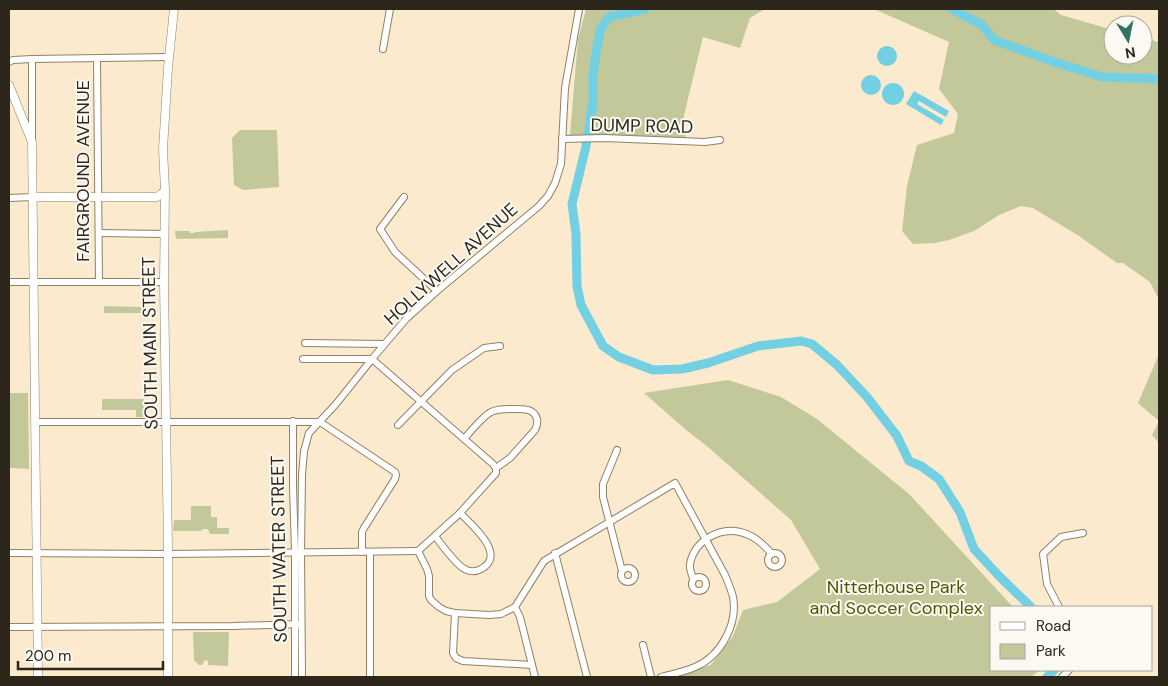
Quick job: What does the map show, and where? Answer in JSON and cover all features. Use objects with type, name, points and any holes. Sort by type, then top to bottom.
[{"type":"main road","name":"SOUTH MAIN STREET","points":[[168,677],[164,131],[174,9]]},
{"type":"main road","points":[[9,85],[32,142],[38,677]]},
{"type":"main road","points":[[157,197],[165,190]]},
{"type":"main road","points":[[33,197],[157,197],[164,202]]},
{"type":"street","points":[[383,49],[390,9]]},
{"type":"street","name":"HOLLYWELL AVENUE","points":[[298,552],[304,450],[309,432],[320,422],[406,319],[539,206],[548,196],[555,183],[561,164],[566,73],[579,9]]},
{"type":"street","points":[[9,62],[32,59],[169,57]]},
{"type":"street","points":[[32,59],[32,142]]},
{"type":"street","name":"FAIRGROUND AVENUE","points":[[97,59],[99,282]]},
{"type":"street","name":"DUMP ROAD","points":[[562,139],[604,138],[705,142],[720,140]]},
{"type":"street","points":[[9,198],[33,197]]},
{"type":"street","points":[[404,197],[380,229],[395,252],[437,291]]},
{"type":"street","points":[[99,233],[164,234]]},
{"type":"street","points":[[9,282],[164,282]]},
{"type":"street","points":[[305,344],[384,344]]},
{"type":"street","points":[[398,424],[452,370],[466,359],[484,348],[500,346]]},
{"type":"street","points":[[303,359],[372,359],[493,464],[496,471]]},
{"type":"street","points":[[9,554],[418,551],[460,513],[496,471],[510,458],[535,430],[537,420],[534,413],[524,409],[492,411],[464,439]]},
{"type":"street","name":"SOUTH WATER STREET","points":[[293,421],[293,487],[298,552],[298,624],[295,677]]},
{"type":"street","points":[[35,422],[320,422],[395,472],[395,479],[362,532],[362,552]]},
{"type":"street","points":[[617,450],[603,484],[602,497],[622,570]]},
{"type":"street","points":[[418,551],[429,576],[429,596],[439,607],[455,614],[501,614],[516,607],[544,561],[675,483],[730,585],[734,607],[730,630],[721,646],[710,658],[696,667],[661,677]]},
{"type":"street","points":[[434,536],[464,569],[473,571],[481,569],[486,565],[491,556],[487,543],[460,513]]},
{"type":"street","points":[[693,579],[690,566],[694,552],[705,539],[720,532],[742,532],[765,546],[772,554]]},
{"type":"street","points":[[1058,606],[1047,584],[1043,554],[1061,537],[1083,533]]},
{"type":"street","points":[[370,552],[370,677]]},
{"type":"street","points":[[555,553],[587,677]]},
{"type":"street","points":[[516,607],[535,677]]},
{"type":"street","points":[[455,614],[453,653],[456,658],[463,661],[532,665]]},
{"type":"street","points":[[9,627],[298,624]]},
{"type":"street","name":"SOUTH WATER STREET","points":[[298,624],[302,677]]},
{"type":"street","points":[[643,645],[651,677]]},
{"type":"green space","points":[[586,9],[765,9],[750,18],[740,48],[703,37],[684,115],[686,138],[570,135],[578,39]]},
{"type":"green space","points":[[874,9],[1054,9],[1061,15],[1103,27],[1103,65],[1153,65],[1153,40],[1159,42],[1159,300],[1150,282],[1123,263],[1117,263],[1079,236],[1033,208],[1021,206],[999,215],[974,231],[934,243],[913,244],[902,231],[907,186],[917,145],[954,133],[958,114],[939,89],[949,42]]},
{"type":"green space","points":[[240,130],[277,130],[279,187],[243,190],[234,185],[232,138]]},
{"type":"green space","points":[[228,230],[228,238],[176,239],[175,231],[195,233]]},
{"type":"green space","points":[[104,306],[148,308],[148,313],[104,313]]},
{"type":"green space","points":[[1159,354],[1159,421],[1138,403]]},
{"type":"green space","name":"Nitterhouse Park and Soccer Complex","points":[[728,380],[781,397],[817,419],[909,494],[1012,606],[990,606],[990,671],[1039,671],[1031,677],[670,677],[711,665],[733,636],[743,610],[777,602],[820,569],[791,520],[644,393]]},
{"type":"green space","points":[[9,393],[28,393],[29,469],[9,468]]},
{"type":"green space","points":[[103,399],[144,399],[143,417],[136,417],[136,410],[102,410]]},
{"type":"green space","points":[[1159,421],[1159,443],[1152,435]]},
{"type":"green space","points":[[191,506],[211,506],[211,517],[217,517],[217,528],[229,528],[229,534],[210,534],[208,529],[201,531],[173,531],[174,520],[191,520]]},
{"type":"green space","points":[[193,632],[229,632],[228,666],[208,665],[208,661],[205,660],[202,665],[199,665],[194,660]]},
{"type":"water","points":[[883,46],[891,46],[897,52],[897,60],[891,66],[883,66],[877,60],[877,52]]},
{"type":"water","points":[[867,75],[875,75],[881,81],[881,89],[875,95],[867,95],[861,89],[861,81]]},
{"type":"water","points":[[893,83],[903,90],[904,94],[897,104],[893,105],[883,98],[882,94],[889,84]]},
{"type":"water","points":[[914,91],[949,111],[946,117],[919,101],[917,104],[944,120],[941,125],[906,104]]},
{"type":"waterway","points":[[645,9],[609,17],[601,28],[593,73],[593,103],[586,146],[572,204],[576,234],[577,286],[581,305],[603,346],[619,357],[653,370],[682,369],[708,363],[758,346],[801,341],[812,344],[837,365],[867,397],[897,436],[909,461],[921,466],[939,479],[960,512],[974,549],[1030,606]]},
{"type":"waterway","points":[[952,9],[982,25],[994,40],[1054,62],[1102,77],[1159,79]]},
{"type":"waterway","points":[[1047,677],[1053,671]]}]
